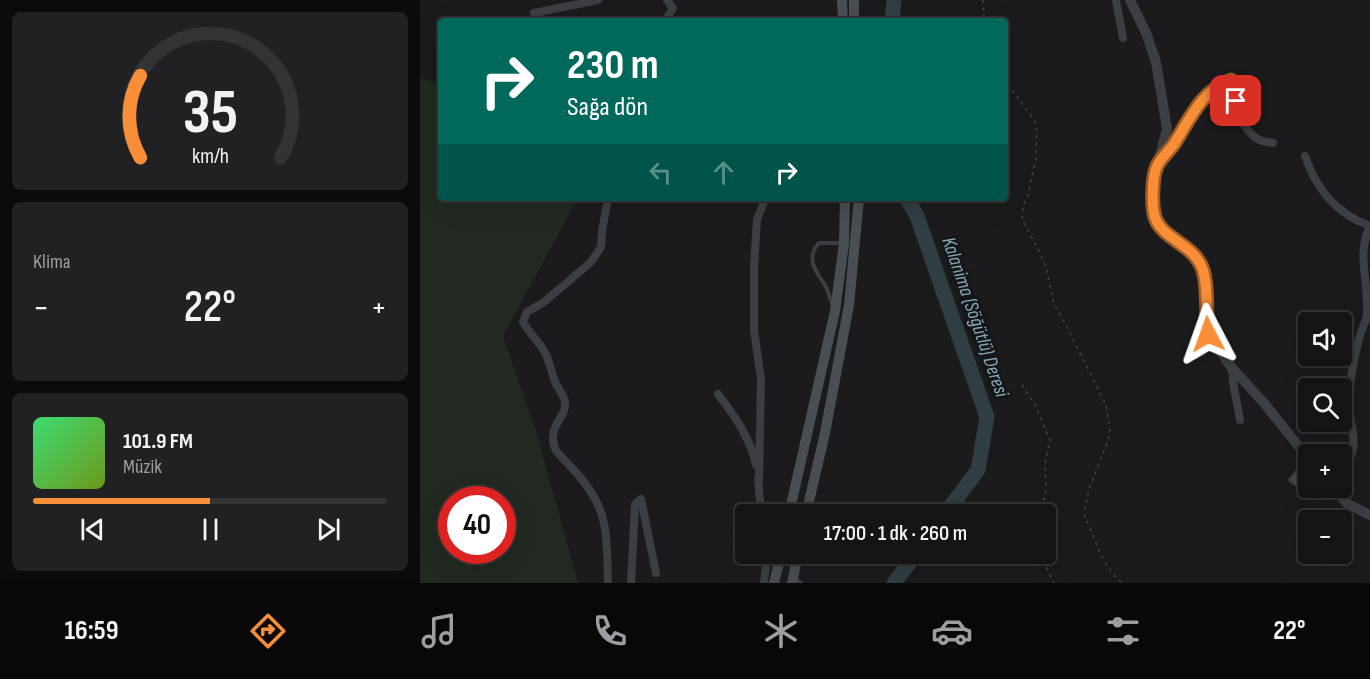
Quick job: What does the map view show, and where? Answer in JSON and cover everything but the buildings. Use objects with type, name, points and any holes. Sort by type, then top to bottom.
[{"type":"main road","points":[[843,18],[845,1]]},
{"type":"main road","points":[[845,1],[853,18]]},
{"type":"main road","points":[[791,504],[835,311],[844,243],[845,201]]},
{"type":"main road","points":[[808,504],[825,433],[849,305],[859,201]]},
{"type":"main road","points":[[774,583],[779,564]]},
{"type":"main road","points":[[795,581],[797,564]]},
{"type":"street","points":[[534,13],[598,0]]},
{"type":"street","points":[[667,0],[672,8],[667,18]]},
{"type":"street","points":[[1116,0],[1123,38]]},
{"type":"street","points":[[1130,0],[1153,52],[1167,129],[1156,167],[1152,202],[1156,221],[1188,248],[1203,270],[1208,334],[1232,368],[1298,446]]},
{"type":"street","points":[[838,18],[845,1]]},
{"type":"street","points":[[1156,167],[1174,144],[1200,101],[1219,85],[1231,80],[1238,89],[1236,101],[1244,123],[1260,141],[1274,143]]},
{"type":"street","points":[[1305,156],[1313,179],[1320,189],[1338,207],[1358,221],[1370,226],[1364,237],[1362,248],[1368,315],[1359,338],[1348,409],[1354,432],[1355,444],[1352,452]]},
{"type":"street","points":[[607,201],[601,247],[591,262],[544,302],[527,312],[524,322],[529,333],[543,350],[565,402],[554,428],[553,445],[583,480],[596,500],[603,520],[607,547],[608,583]]},
{"type":"street","points":[[760,504],[761,379],[754,330],[754,267],[757,219],[765,201]]},
{"type":"street","points":[[1232,368],[1233,388],[1240,420]]},
{"type":"street","points":[[718,394],[749,445],[759,481]]},
{"type":"street","points":[[1342,498],[1348,504],[1370,515]]},
{"type":"street","points":[[631,583],[635,504],[641,499],[657,573]]},
{"type":"street","points":[[764,583],[766,564]]},
{"type":"lane","points":[[835,311],[826,287],[812,263],[813,249],[819,243],[844,243]]},
{"type":"path","points":[[983,0],[984,18]]},
{"type":"path","points":[[1008,83],[1034,120],[1037,131],[1036,158],[1028,195],[1023,206],[1022,219],[1040,253],[1058,315],[1066,325],[1106,405],[1110,429],[1108,441],[1089,489],[1084,514],[1101,555],[1112,573],[1122,583]]},
{"type":"path","points":[[1022,385],[1036,407],[1050,440],[1045,464],[1046,490],[1043,504]]},
{"type":"path","points":[[1045,564],[1054,583]]},
{"type":"shaded area","points":[[420,78],[438,84],[438,201],[576,201],[503,336],[536,431],[578,583],[420,583]]},
{"type":"waterway","name":"Kalanima (Söğütlü) Deresi","points":[[892,18],[894,0]]},
{"type":"waterway","name":"Kalanima (Söğütlü) Deresi","points":[[909,201],[917,216],[987,417],[978,470],[952,504]]},
{"type":"waterway","name":"Kalanima (Söğütlü) Deresi","points":[[894,583],[908,564]]},
{"type":"route","points":[[1208,334],[1205,320],[1203,270],[1188,248],[1167,233],[1156,221],[1152,202],[1156,167],[1174,144],[1200,101],[1219,85],[1231,80],[1238,89],[1236,101]]}]
